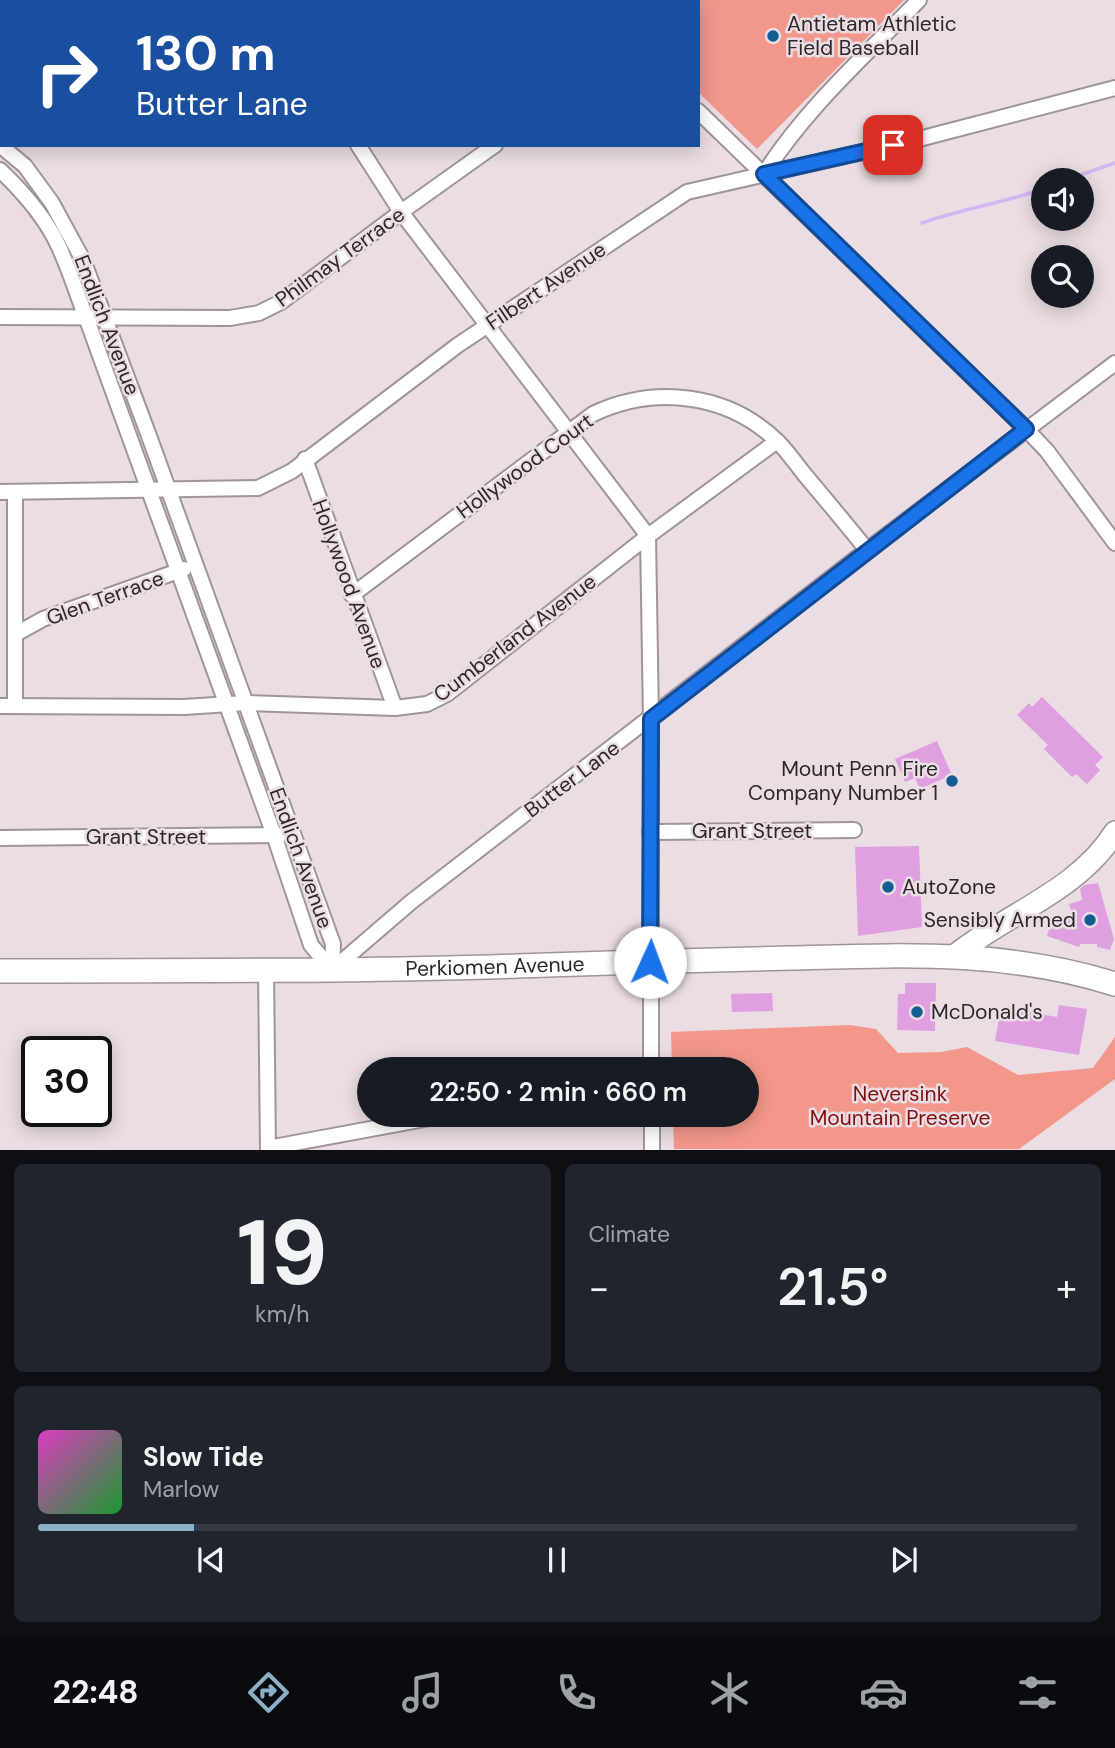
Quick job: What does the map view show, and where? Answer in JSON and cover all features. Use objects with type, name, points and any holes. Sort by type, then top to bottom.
[{"type":"main road","points":[[954,956],[1044,900],[1103,850],[1115,832]]},
{"type":"main road","name":"Perkiomen Avenue","points":[[0,971],[332,970],[954,956],[1050,967],[1115,984]]},
{"type":"street","points":[[764,174],[807,116],[919,0]]},
{"type":"street","name":"Filbert Avenue","points":[[0,492],[258,488],[279,479],[488,325],[687,192],[919,139],[1115,88]]},
{"type":"street","points":[[700,113],[1026,429],[1046,451],[1115,543]]},
{"type":"street","name":"Endlich Avenue","points":[[2,147],[24,166],[66,226],[83,260],[332,944],[332,970]]},
{"type":"street","points":[[359,147],[401,212],[648,536],[651,1057]]},
{"type":"street","name":"Philmay Terrace","points":[[0,317],[230,318],[260,313],[281,302],[492,147]]},
{"type":"street","name":"Endlich Avenue","points":[[0,170],[28,198],[53,236],[86,317],[274,835],[311,945],[332,970]]},
{"type":"street","name":"Butter Lane","points":[[332,970],[411,902],[1115,362]]},
{"type":"street","name":"Hollywood Court","points":[[352,594],[593,414],[618,403],[659,396],[709,402],[735,412],[777,441],[867,550]]},
{"type":"street","name":"Cumberland Avenue","points":[[8,706],[184,707],[246,703],[395,708],[427,704],[447,694],[648,536],[777,441]]},
{"type":"street","name":"Hollywood Avenue","points":[[305,459],[395,708]]},
{"type":"street","points":[[8,706],[16,634],[15,492]]},
{"type":"street","name":"Glen Terrace","points":[[16,634],[43,619],[195,565]]},
{"type":"street","name":"Grant Street","points":[[650,832],[854,830]]},
{"type":"street","name":"Grant Street","points":[[0,838],[292,835]]},
{"type":"street","points":[[266,969],[268,1149],[383,1127]]},
{"type":"street","points":[[652,1127],[652,1150]]},
{"type":"shaded area","points":[[700,0],[904,0],[757,149],[700,94]]},
{"type":"green space","name":"Neversink Mountain Preserve","points":[[850,1025],[876,1029],[898,1053],[941,1052],[967,1047],[1018,1075],[1093,1068],[1115,1037],[1115,1079],[1019,1149],[674,1149],[673,1127],[759,1127],[759,1057],[672,1057],[671,1032]]},
{"type":"building","points":[[1042,697],[1103,757],[1095,765],[1100,770],[1087,784],[1076,774],[1072,777],[1044,749],[1048,745],[1017,715],[1029,703],[1032,707]]},
{"type":"building","points":[[937,741],[952,775],[920,789],[915,778],[905,782],[895,759]]},
{"type":"building","name":"AutoZone","points":[[919,846],[922,927],[858,936],[855,847]]},
{"type":"building","points":[[1098,883],[1114,939],[1110,950],[1097,947],[1097,944],[1080,944],[1079,947],[1047,936],[1052,920],[1068,922],[1071,910],[1069,904],[1082,900],[1080,889],[1084,885]]},
{"type":"building","name":"McDonald's","points":[[905,983],[936,983],[935,1031],[897,1030],[898,994],[905,994]]},
{"type":"building","points":[[772,993],[773,1011],[732,1012],[731,994]]},
{"type":"building","points":[[1059,1005],[1087,1009],[1079,1055],[995,1041],[1001,1007],[1057,1017]]},
{"type":"waterway","points":[[1094,170],[1115,163]]},
{"type":"waterway","points":[[922,223],[1031,193]]},
{"type":"place","name":"Antietam Athletic Field Baseball","points":[[773,36]]},
{"type":"place","name":"Mount Penn Fire Company Number 1","points":[[952,781]]},
{"type":"place","name":"AutoZone","points":[[888,887]]},
{"type":"place","name":"Sensibly Armed","points":[[1090,920]]},
{"type":"place","name":"McDonald's","points":[[917,1012]]},
{"type":"route","points":[[650,962],[651,719],[1026,429],[764,174],[893,145]]}]
